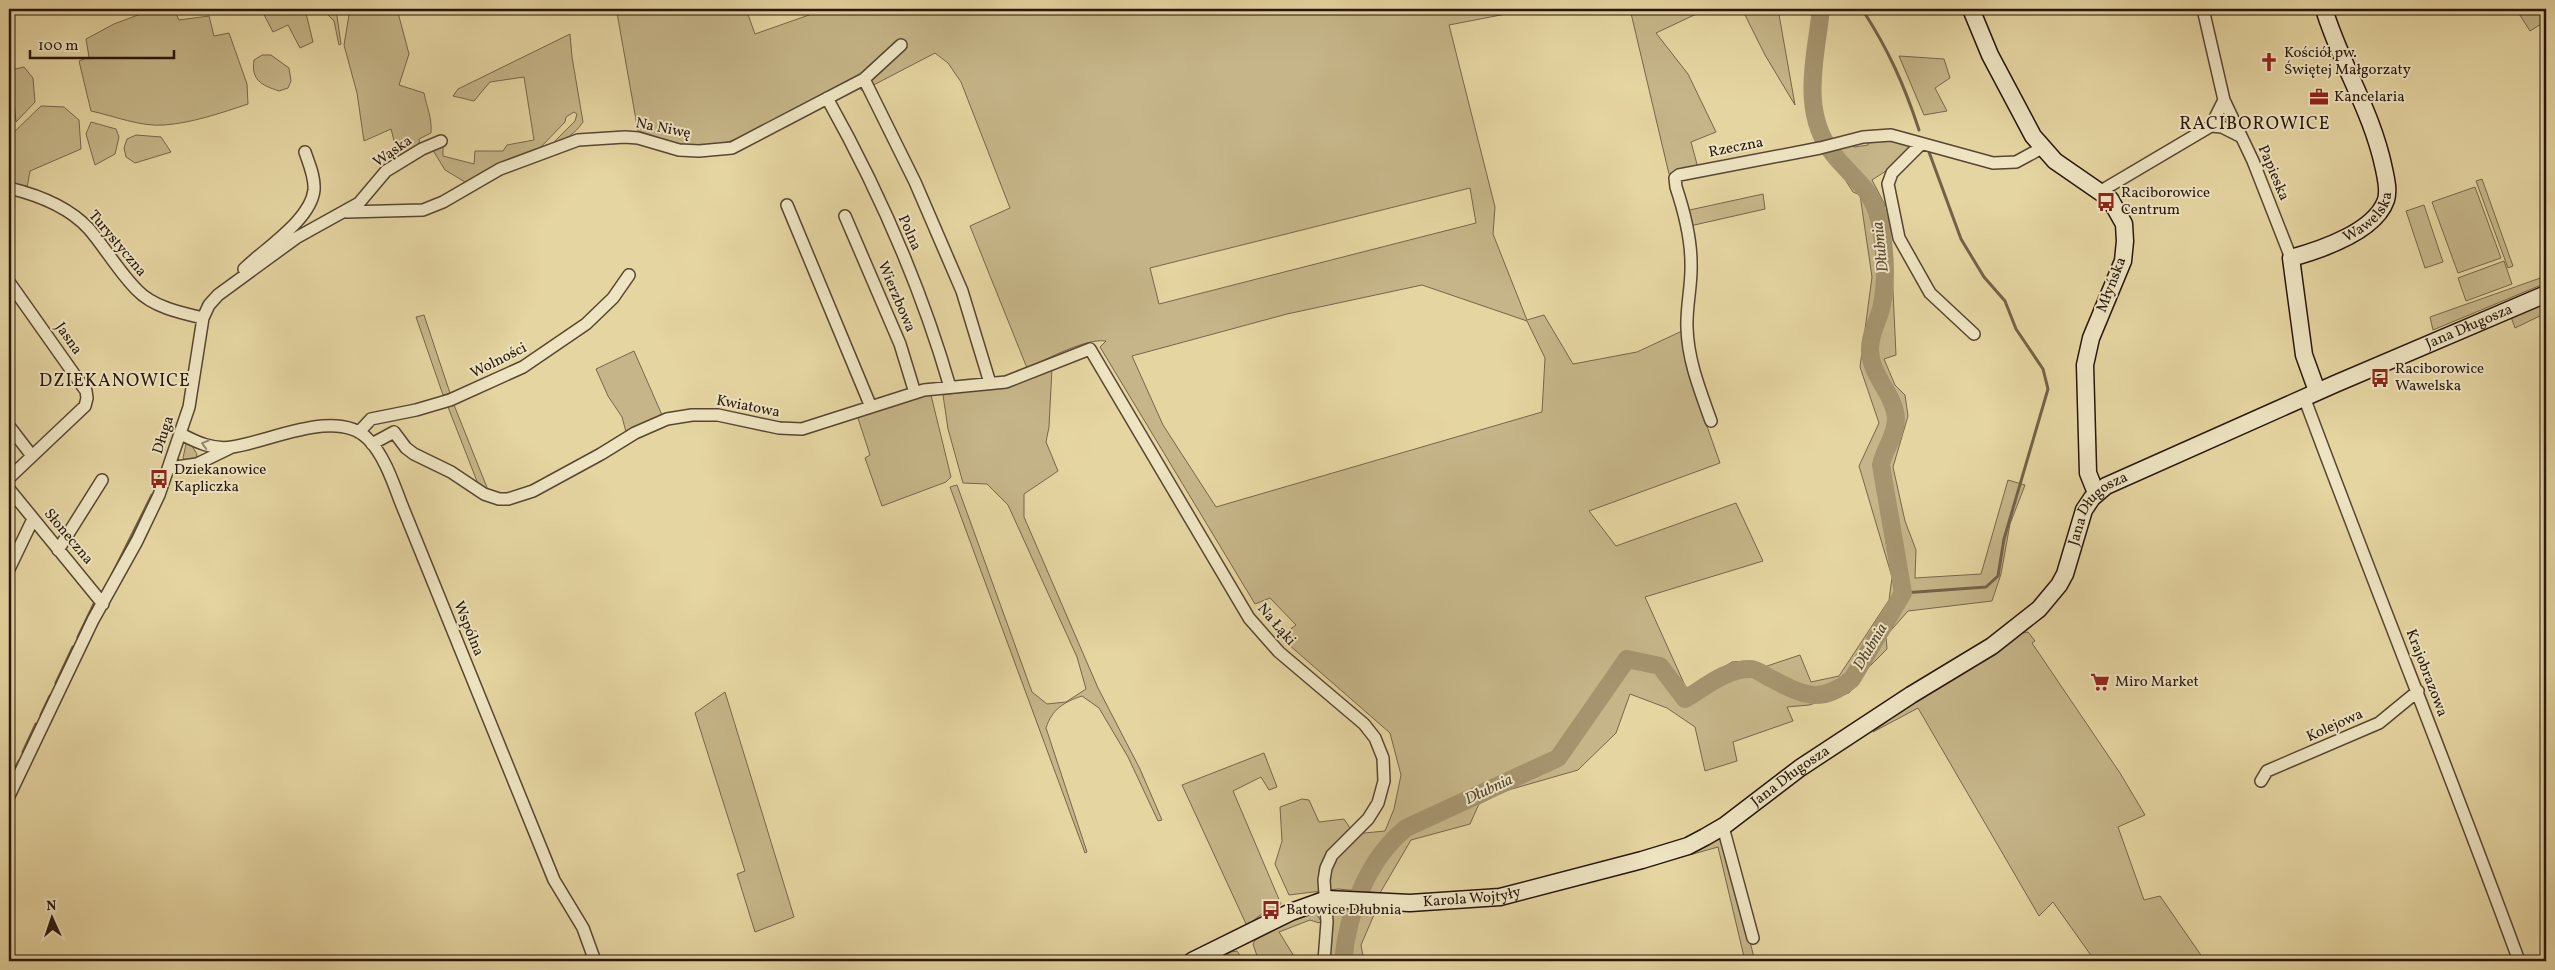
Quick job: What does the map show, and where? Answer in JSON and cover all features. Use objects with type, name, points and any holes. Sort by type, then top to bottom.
[{"type":"street","name":"Młyńska","points":[[1971,9],[1982,39],[2006,88],[2042,148],[2101,191],[2110,199],[2121,216],[2125,241],[2123,261],[2092,338],[2085,365],[2088,473],[2096,493]]},
{"type":"street","points":[[2203,9],[2224,100],[2240,136]]},
{"type":"street","name":"Wawelska","points":[[2291,258],[2329,246],[2356,232],[2379,210],[2387,194],[2376,134],[2330,28],[2324,9]]},
{"type":"street","name":"Na Niwę","points":[[345,212],[423,210],[443,202],[500,169],[578,140],[625,137],[638,138],[679,150],[699,151],[732,148],[864,79],[901,45]]},
{"type":"street","points":[[864,79],[915,182],[958,282],[973,322],[990,383]]},
{"type":"street","name":"Polna","points":[[827,98],[843,125],[909,269],[936,337],[950,387]]},
{"type":"street","points":[[2101,191],[2211,126],[2224,100]]},
{"type":"street","name":"Papieska","points":[[2211,126],[2222,127],[2240,136],[2253,161],[2291,258]]},
{"type":"street","name":"Rzeczna","points":[[1711,421],[1700,396],[1690,358],[1687,329],[1692,264],[1690,245],[1676,178],[1679,175],[1820,148],[1863,137],[1891,135],[1993,162],[2016,162],[2042,148]]},
{"type":"street","name":"Wąska","points":[[345,212],[364,199],[386,171],[422,149],[441,141]]},
{"type":"street","points":[[1921,144],[1892,173],[1888,184],[1899,238],[1930,292],[1974,334]]},
{"type":"street","points":[[218,295],[261,252],[291,228],[310,202],[314,183],[305,152]]},
{"type":"street","name":"Turystyczna","points":[[9,188],[42,196],[70,213],[88,228],[137,291],[150,300],[170,309],[204,318]]},
{"type":"street","points":[[786,205],[871,407]]},
{"type":"street","name":"Długa","points":[[9,796],[93,620],[104,604],[137,541],[169,468],[193,391],[204,318],[209,305],[218,295],[296,238],[345,212]]},
{"type":"street","name":"Wierzbowa","points":[[845,216],[900,344],[915,393]]},
{"type":"street","points":[[2291,258],[2311,394]]},
{"type":"street","name":"Wolności","points":[[359,432],[371,418],[416,410],[450,400],[523,367],[586,324],[613,298],[629,275]]},
{"type":"street","name":"Jasna","points":[[9,282],[86,391],[87,398],[85,406],[32,456]]},
{"type":"street","name":"Jana Długosza","points":[[1723,827],[1800,768],[1911,695],[1992,646],[2040,609],[2059,586],[2065,574],[2084,510],[2096,493],[2123,478],[2311,394],[2546,294]]},
{"type":"street","name":"Kwiatowa","points":[[372,444],[394,432],[406,448],[414,454],[451,472],[484,494],[505,499],[533,491],[601,454],[634,433],[667,419],[692,415],[718,415],[795,430],[810,427],[915,393],[1021,377],[1090,349]]},
{"type":"street","name":"Na Łąki","points":[[1090,349],[1249,618],[1278,652],[1364,724],[1380,748],[1385,771],[1381,797],[1368,819],[1330,859],[1324,876],[1333,899],[1324,961]]},
{"type":"street","name":"Krajobrazowa","points":[[2311,394],[2346,513],[2418,691],[2519,961]]},
{"type":"street","points":[[9,426],[32,456],[9,478]]},
{"type":"street","name":"Wspólna","points":[[169,468],[197,464],[230,448],[326,426],[347,427],[359,432],[372,444],[398,496],[554,880],[583,928],[595,961]]},
{"type":"street","name":"Wspólna","points":[[181,434],[203,444],[230,448]]},
{"type":"street","points":[[58,550],[102,480]]},
{"type":"street","name":"Słoneczna","points":[[9,489],[104,604]]},
{"type":"street","points":[[9,568],[33,519]]},
{"type":"street","name":"Kolejowa","points":[[2261,781],[2267,771],[2380,723],[2418,691]]},
{"type":"street","points":[[1723,827],[1753,938]]},
{"type":"street","name":"Karola Wojtyły","points":[[1192,961],[1291,912],[1333,899],[1385,902],[1458,902],[1500,897],[1535,890],[1679,848],[1723,827]]},
{"type":"shaded area","points":[[154,9],[174,9],[179,20],[209,16],[214,36],[229,33],[247,84],[248,104],[196,120],[164,125],[137,123],[91,111],[79,61],[89,57],[86,39],[114,24]]},
{"type":"shaded area","points":[[261,9],[305,9],[313,42],[300,48],[288,25],[273,32]]},
{"type":"shaded area","points":[[322,9],[336,9],[341,44],[339,45],[334,21]]},
{"type":"shaded area","points":[[344,9],[397,9],[409,54],[399,85],[424,93],[431,127],[431,133],[419,139],[420,148],[399,160],[391,129],[364,141],[357,93],[344,45],[349,15]]},
{"type":"shaded area","points":[[629,9],[746,9],[755,34],[826,9],[1532,9],[1449,25],[1495,207],[1493,234],[1527,320],[1544,315],[1573,364],[1637,352],[1682,331],[1691,381],[1720,463],[1589,511],[1616,546],[1736,503],[1763,561],[1645,597],[1687,690],[1732,662],[1747,661],[1761,668],[1800,655],[1811,682],[1839,676],[1889,600],[1892,577],[1859,466],[1879,423],[1860,367],[1872,277],[1860,195],[1853,192],[1827,151],[1851,145],[1855,147],[1868,145],[1868,141],[1883,139],[1909,144],[1910,148],[1889,169],[1872,180],[1884,203],[1892,270],[1896,355],[1884,359],[1895,385],[1905,395],[1908,416],[1893,467],[1905,521],[1916,550],[1915,578],[1981,574],[2008,480],[2025,485],[2010,524],[2001,574],[1992,601],[1908,611],[1886,636],[1887,649],[1864,672],[1849,693],[1809,705],[1787,707],[1793,721],[1733,742],[1737,761],[1705,771],[1695,727],[1667,708],[1630,694],[1616,733],[1578,770],[1505,791],[1479,804],[1470,824],[1411,840],[1380,893],[1338,889],[1289,895],[1275,864],[1282,841],[1280,807],[1302,799],[1309,800],[1319,822],[1344,819],[1354,834],[1385,831],[1394,809],[1401,775],[1390,733],[1280,637],[1296,625],[1270,598],[1255,604],[1100,347],[1106,341],[1097,341],[1077,346],[1027,368],[970,226],[1010,208],[961,82],[948,63],[935,53],[862,91],[854,80],[781,119],[740,138],[705,147],[688,146],[638,131],[617,13]],"holes":[[[1470,188],[1476,223],[1159,304],[1150,268]],[[1422,285],[1527,321],[1545,358],[1542,412],[1216,507],[1163,425],[1132,356],[1287,314]]]},
{"type":"shaded area","points":[[1630,9],[1707,9],[1656,33],[1688,74],[1716,132],[1691,142],[1698,168],[1669,174]]},
{"type":"shaded area","points":[[1742,9],[1778,9],[1795,105],[1765,55]]},
{"type":"shaded area","points":[[2516,9],[2546,9],[2546,21],[2530,31]]},
{"type":"shaded area","points":[[570,34],[583,122],[577,130],[552,144],[575,121],[577,114],[574,112],[566,117],[565,122],[536,152],[465,182],[445,170],[431,147],[443,144],[443,156],[474,164],[475,151],[503,151],[507,145],[534,140],[524,77],[490,82],[474,101],[453,96],[458,89]]},
{"type":"shaded area","points":[[262,55],[271,55],[289,68],[291,81],[288,88],[279,91],[259,81],[253,67],[254,60]]},
{"type":"shaded area","points":[[1899,56],[1944,59],[1950,78],[1935,88],[1947,111],[1924,115]]},
{"type":"shaded area","points":[[24,67],[33,78],[35,102],[16,122],[11,70]]},
{"type":"shaded area","points":[[41,106],[64,107],[79,120],[81,149],[30,171],[27,188],[9,182],[9,137]]},
{"type":"shaded area","points":[[91,122],[116,129],[119,137],[115,154],[95,165],[86,134]]},
{"type":"shaded area","points":[[136,135],[161,137],[171,152],[135,163],[126,157],[124,148],[127,139]]},
{"type":"shaded area","points":[[2482,179],[2513,266],[2508,268],[2476,181]]},
{"type":"shaded area","points":[[2475,187],[2501,258],[2458,273],[2432,202]]},
{"type":"shaded area","points":[[1763,194],[1765,209],[1690,226],[1685,211]]},
{"type":"shaded area","points":[[2424,205],[2443,262],[2425,268],[2406,211]]},
{"type":"shaded area","points":[[2504,261],[2512,284],[2466,301],[2458,278]]},
{"type":"shaded area","points":[[2546,276],[2546,283],[2433,330],[2430,317]]},
{"type":"shaded area","points":[[2546,300],[2546,313],[2515,328],[2510,314]]},
{"type":"shaded area","points":[[424,315],[450,393],[443,395],[416,317]]},
{"type":"shaded area","points":[[634,351],[662,415],[626,432],[622,417],[608,396],[596,369]]},
{"type":"shaded area","points":[[1052,368],[1049,427],[1046,442],[1058,471],[1024,494],[1024,517],[1098,688],[1140,769],[1162,820],[1158,821],[1128,757],[1099,708],[1082,696],[1076,698],[1055,711],[1046,728],[1087,852],[1085,853],[950,487],[957,485],[1032,692],[1047,704],[1066,702],[1086,689],[1077,657],[1008,505],[987,484],[963,483],[948,429],[943,395],[1005,386]]},
{"type":"shaded area","points":[[930,391],[951,477],[946,482],[882,506],[865,458],[870,455],[857,415]]},
{"type":"shaded area","points":[[454,405],[488,490],[480,489],[448,407]]},
{"type":"shaded area","points":[[186,444],[192,446],[197,454],[196,458],[187,462],[183,458]]},
{"type":"shaded area","points":[[2028,632],[2035,641],[2032,643],[2120,773],[2145,815],[2118,827],[2144,900],[2160,896],[2205,961],[2095,961],[2053,902],[2039,916],[1918,708],[1873,732],[1913,702],[2021,633]]},
{"type":"shaded area","points":[[725,692],[794,917],[755,932],[737,874],[745,871],[695,713]]},
{"type":"shaded area","points":[[1264,753],[1277,787],[1269,790],[1261,777],[1233,791],[1281,904],[1259,916],[1247,926],[1182,785]]},
{"type":"shaded area","points":[[1718,836],[1725,846],[1755,961],[1745,961],[1718,847],[1661,863]]},
{"type":"shaded area","points":[[1335,907],[1376,910],[1361,945],[1364,961],[1328,961],[1330,919]]},
{"type":"shaded area","points":[[1308,911],[1316,913],[1321,921],[1319,923],[1310,920],[1279,932],[1297,961],[1264,961],[1262,957],[1258,959],[1253,944],[1255,940]]},
{"type":"shaded area","points":[[1237,951],[1243,960],[1218,961],[1231,952]]},
{"type":"waterway","name":"Dłubnia","points":[[1343,961],[1349,924],[1362,888],[1380,855],[1392,841],[1406,828],[1558,758],[1627,659],[1660,666],[1685,699],[1725,675],[1751,669],[1801,692],[1820,695],[1841,687],[1852,679],[1903,593],[1881,465],[1894,431],[1895,410],[1874,367],[1870,349],[1872,333],[1883,298],[1885,260],[1882,235],[1877,212],[1869,195],[1834,155],[1823,139],[1816,121],[1812,84],[1821,9]]},
{"type":"waterway","points":[[1862,9],[1895,67],[1919,130]]},
{"type":"waterway","points":[[1903,593],[1986,587],[1998,576],[2004,539],[2048,389],[2043,369],[2016,329],[2005,301],[1984,277],[1961,239],[1929,152]]},
{"type":"waterway","points":[[112,575],[152,495]]},
{"type":"waterway","points":[[78,637],[95,602]]},
{"type":"waterway","points":[[56,683],[73,647]]},
{"type":"waterway","points":[[41,715],[50,696]]},
{"type":"waterway","points":[[23,752],[36,724]]},
{"type":"waterway","points":[[14,771],[19,761]]},
{"type":"place","name":"Kościół pw. Świętej Małgorzaty","points":[[2269,62]]},
{"type":"place","name":"Kancelaria","points":[[2319,97]]},
{"type":"place","name":"Raciborowice Centrum","points":[[2106,202]]},
{"type":"place","name":"Raciborowice Wawelska","points":[[2380,378]]},
{"type":"place","name":"Dziekanowice Kapliczka","points":[[159,479]]},
{"type":"place","name":"Miro Market","points":[[2100,682]]},
{"type":"place","name":"Batowice Dłubnia","points":[[1271,910]]},
{"type":"district","name":"RACIBOROWICE","points":[[2255,124]]},
{"type":"district","name":"DZIEKANOWICE","points":[[115,381]]}]
